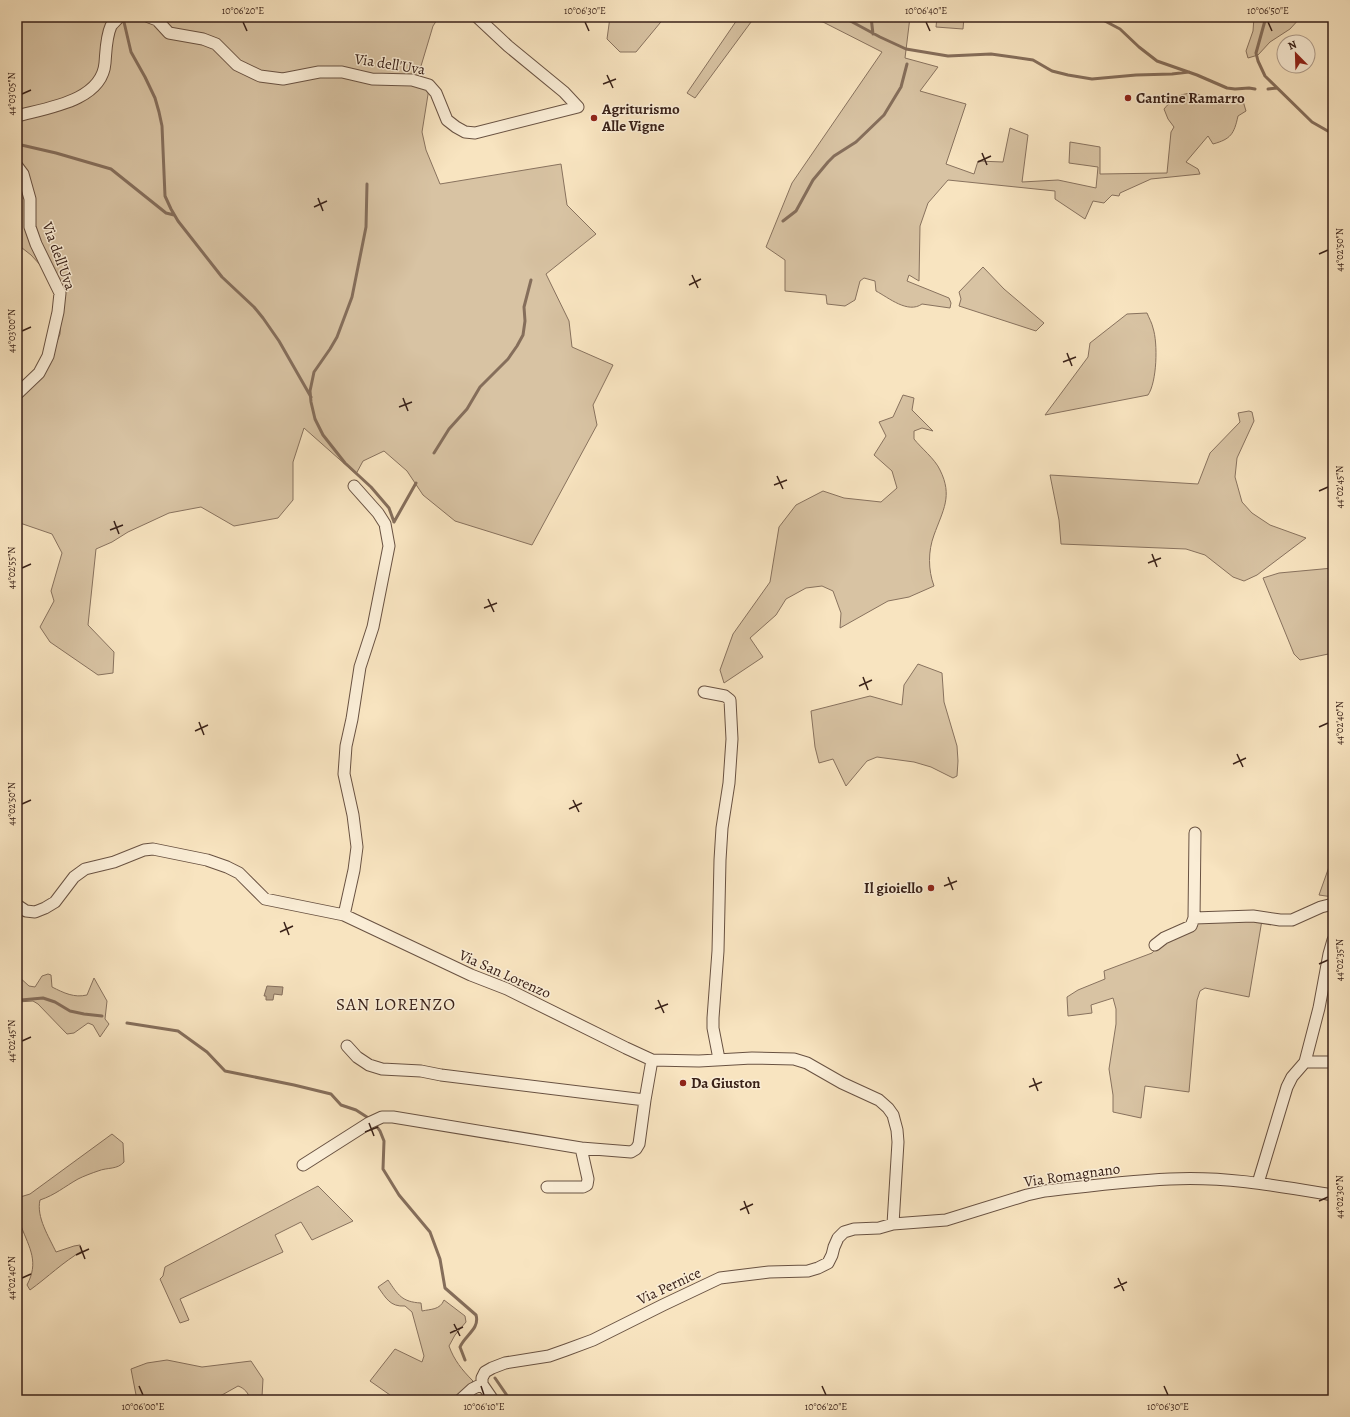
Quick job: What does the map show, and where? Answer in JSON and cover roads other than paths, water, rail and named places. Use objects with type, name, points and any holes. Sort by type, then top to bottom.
[{"type":"street","points":[[17,116],[60,104],[82,96],[92,89],[100,81],[105,71],[107,42],[111,26],[119,17]]},
{"type":"street","name":"Via dell'Uva","points":[[149,17],[157,20],[169,33],[203,39],[216,44],[238,65],[260,76],[283,79],[319,72],[342,72],[372,79],[412,80],[429,85],[436,93],[448,120],[465,132],[475,133],[578,107],[564,92],[508,46],[482,20],[477,17]]},
{"type":"street","name":"Via dell'Uva","points":[[17,166],[23,174],[30,199],[30,227],[36,244],[60,293],[58,312],[48,356],[39,373],[17,394]]},
{"type":"street","points":[[344,915],[354,870],[357,847],[353,815],[344,774],[346,746],[360,667],[373,627],[389,546],[385,524],[378,513],[354,486]]},
{"type":"street","points":[[704,692],[725,696],[730,700],[732,739],[729,783],[722,828],[718,951],[713,1018],[713,1028],[719,1059]]},
{"type":"street","points":[[1155,945],[1164,938],[1190,926],[1194,918],[1196,833]]},
{"type":"street","name":"Via San Lorenzo","points":[[17,906],[26,911],[35,912],[45,908],[55,902],[74,876],[85,869],[114,862],[138,852],[153,848],[207,860],[227,867],[239,873],[266,899],[344,915],[470,975],[507,989],[652,1060],[699,1061],[719,1059],[794,1059],[807,1063],[842,1083],[879,1100],[888,1108],[893,1116],[896,1123],[898,1142],[893,1224]]},
{"type":"street","points":[[1194,918],[1253,916],[1280,920],[1292,920],[1321,906],[1333,904]]},
{"type":"street","points":[[1258,1182],[1287,1087],[1292,1077],[1305,1062],[1319,1008],[1333,940]]},
{"type":"street","points":[[347,1046],[369,1065],[382,1069],[420,1071],[441,1075],[645,1100]]},
{"type":"street","points":[[303,1165],[369,1123],[382,1117],[393,1117],[580,1148],[631,1152],[636,1149],[639,1144],[652,1060]]},
{"type":"street","points":[[1305,1062],[1333,1062]]},
{"type":"street","points":[[547,1187],[583,1187],[588,1185],[580,1148]]},
{"type":"street","name":"Via Romagnano","points":[[893,1224],[946,1220],[1027,1195],[1045,1191],[1170,1179],[1258,1182],[1333,1195]]},
{"type":"street","name":"Via Pernice","points":[[460,1400],[482,1381],[485,1372],[492,1368],[505,1363],[548,1356],[593,1340],[720,1278],[769,1272],[808,1271],[818,1268],[828,1263],[838,1238],[844,1232],[854,1229],[879,1228],[893,1224]]},
{"type":"street","points":[[482,1381],[493,1400]]},
{"type":"waterway","points":[[843,17],[906,49],[948,56],[991,54],[1033,60],[1052,71],[1092,79],[1189,72]]},
{"type":"waterway","points":[[871,17],[873,34]]},
{"type":"waterway","points":[[1103,17],[1103,20],[1120,29],[1157,61],[1197,75],[1227,88],[1255,89]]},
{"type":"waterway","points":[[1266,17],[1256,53],[1265,76],[1312,122],[1333,134]]},
{"type":"waterway","points":[[124,22],[131,52],[155,98],[159,112],[162,126],[165,196],[171,209],[178,221],[222,277],[254,307],[263,318],[279,341],[311,397]]},
{"type":"waterway","points":[[783,221],[796,211],[813,180],[828,162],[834,156],[856,142],[884,115],[901,87],[907,64]]},
{"type":"waterway","points":[[1268,89],[1277,88]]},
{"type":"waterway","points":[[17,144],[56,153],[111,169],[166,213],[174,215]]},
{"type":"waterway","points":[[367,184],[366,227],[352,297],[337,337],[314,372],[310,391],[315,419],[323,435],[345,463],[371,487],[389,508],[394,522]]},
{"type":"waterway","points":[[434,453],[449,429],[467,409],[480,387],[508,359],[517,346],[523,335],[525,321],[524,307],[531,280]]},
{"type":"waterway","points":[[394,522],[416,483]]},
{"type":"waterway","points":[[17,995],[21,1000],[43,998],[55,1002],[70,1011],[102,1016]]},
{"type":"waterway","points":[[127,1023],[178,1031],[207,1052],[225,1071],[331,1094],[341,1105],[356,1110],[370,1119]]},
{"type":"waterway","points":[[375,1124],[384,1141],[383,1169],[399,1195],[430,1232],[440,1259],[445,1288],[476,1315],[476,1324],[460,1347],[465,1360]]},
{"type":"waterway","points":[[495,1378],[510,1400]]},
{"type":"place","name":"Cantine Ramarro","points":[[1128,98]]},
{"type":"place","name":"Agriturismo Alle Vigne","points":[[594,118]]},
{"type":"place","name":"Il gioiello","points":[[931,888]]},
{"type":"place","name":"Da Giuston","points":[[683,1083]]},
{"type":"district","name":"SAN LORENZO","points":[[396,1004]]}]
